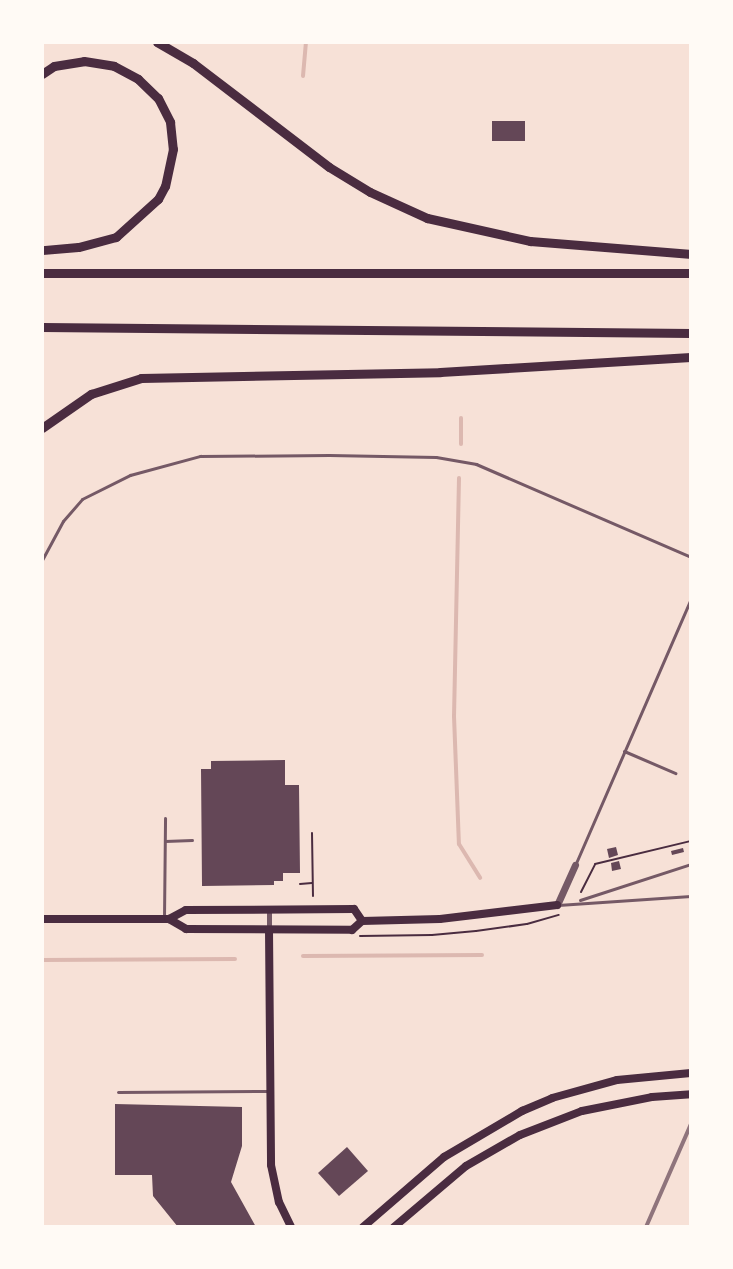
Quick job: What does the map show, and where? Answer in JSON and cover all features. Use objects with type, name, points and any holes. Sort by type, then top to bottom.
[{"type":"highway","points":[[157,42],[193,63],[328,167],[370,192],[427,218],[530,241],[691,254]]},
{"type":"highway","points":[[42,74],[54,66],[84,62],[114,66],[138,79],[158,98],[170,122],[173,149],[165,186],[158,199],[116,237],[78,247],[42,250]]},
{"type":"highway","points":[[42,273],[691,273]]},
{"type":"highway","points":[[42,327],[691,333]]},
{"type":"highway","points":[[42,428],[90,394],[141,378],[440,372],[691,357]]},
{"type":"main road","points":[[167,919],[186,929],[352,930],[362,921],[440,919],[558,905]]},
{"type":"main road","points":[[42,920],[167,919],[186,910],[354,909],[362,921]]},
{"type":"main road","points":[[269,930],[271,1165],[274,1184],[291,1227]]},
{"type":"main road","points":[[363,1227],[444,1157],[522,1111],[552,1098],[617,1080],[691,1072]]},
{"type":"main road","points":[[394,1227],[466,1166],[520,1135],[582,1111],[636,1099],[691,1094]]},
{"type":"street","points":[[558,905],[575,865]]},
{"type":"street","points":[[269,909],[269,930]]},
{"type":"lane","points":[[42,560],[63,521],[82,499],[120,479],[168,463],[200,456],[282,455],[457,459],[476,464],[691,557]]},
{"type":"lane","points":[[575,865],[691,598]]},
{"type":"lane","points":[[624,751],[675,773]]},
{"type":"lane","points":[[165,818],[167,919]]},
{"type":"lane","points":[[165,841],[192,840]]},
{"type":"lane","points":[[575,902],[691,864]]},
{"type":"lane","points":[[558,905],[575,902],[691,896]]},
{"type":"lane","points":[[118,1092],[270,1090]]},
{"type":"path","points":[[312,833],[313,896]]},
{"type":"path","points":[[300,884],[313,883]]},
{"type":"building","points":[[492,121],[525,121],[525,141],[492,141]]},
{"type":"building","points":[[285,760],[285,785],[299,785],[300,873],[283,873],[283,881],[274,881],[274,885],[202,886],[201,769],[211,769],[211,761]]},
{"type":"building","points":[[616,847],[618,855],[609,858],[607,849]]},
{"type":"building","points":[[683,848],[684,852],[672,855],[671,851]]},
{"type":"building","points":[[619,861],[621,869],[612,871],[611,863]]},
{"type":"building","points":[[115,1104],[242,1107],[242,1146],[231,1182],[256,1227],[178,1227],[153,1196],[152,1175],[115,1175]]},
{"type":"building","points":[[347,1147],[368,1171],[339,1196],[318,1173]]},
{"type":"waterway","points":[[303,76],[306,42]]},
{"type":"waterway","points":[[461,418],[461,444]]},
{"type":"waterway","points":[[459,478],[454,716],[459,844],[480,878]]},
{"type":"waterway","points":[[303,956],[482,955]]},
{"type":"waterway","points":[[42,960],[235,959]]},
{"type":"railway","points":[[646,1227],[691,1124]]}]
